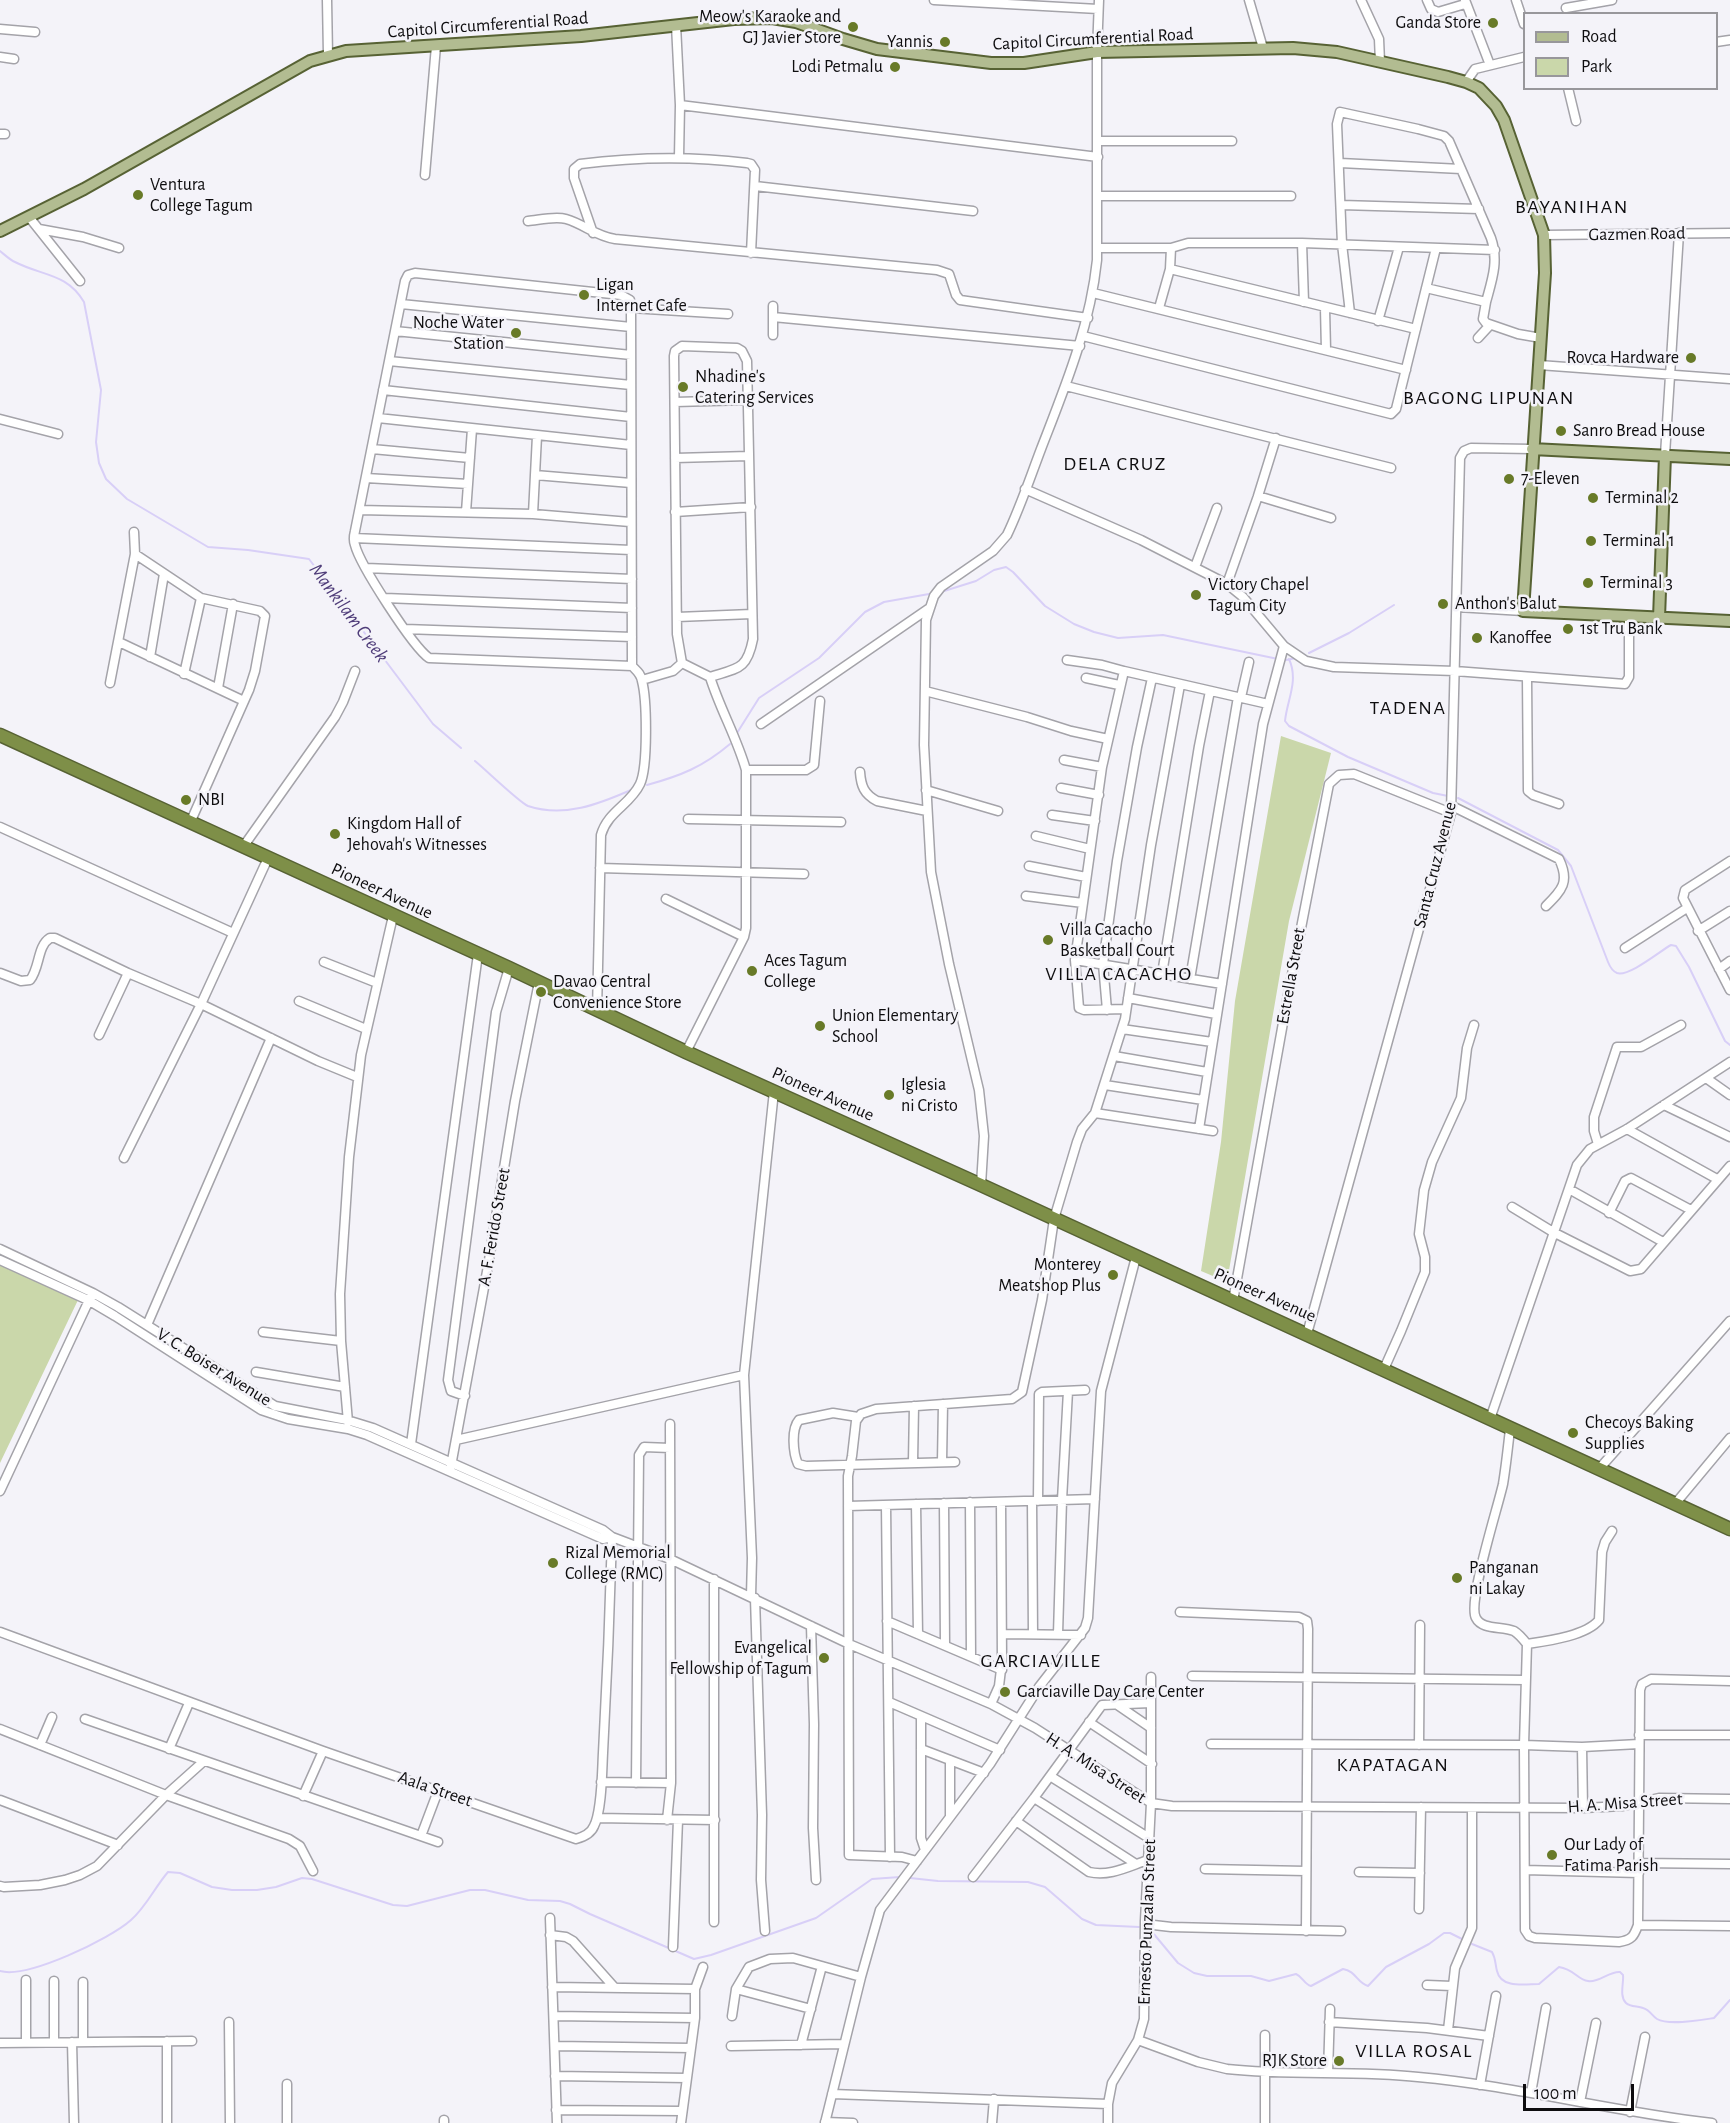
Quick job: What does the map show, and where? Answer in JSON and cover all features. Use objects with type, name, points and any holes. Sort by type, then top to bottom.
[{"type":"highway","name":"Pioneer Avenue","points":[[0,735],[190,824],[509,968],[686,1052],[1730,1529]]},
{"type":"main road","name":"Capitol Circumferential Road","points":[[0,231],[135,161],[302,66],[328,55],[358,50],[581,36],[734,19],[772,18],[796,22],[877,49],[991,63],[1024,63],[1097,52],[1263,48],[1316,50],[1466,82],[1488,95],[1503,120],[1544,235],[1545,267],[1523,610]]},
{"type":"main road","points":[[1532,449],[1730,459]]},
{"type":"main road","points":[[1659,618],[1665,455]]},
{"type":"main road","points":[[1523,610],[1730,621]]},
{"type":"street","points":[[327,0],[328,55]]},
{"type":"street","points":[[934,0],[1098,4],[1097,248],[1093,293],[1083,336],[1011,525],[1002,543],[941,587],[928,609],[926,620],[926,790],[929,853],[934,893],[982,1113],[984,1155],[981,1185]]},
{"type":"street","points":[[1249,0],[1263,48]]},
{"type":"street","points":[[1361,0],[1379,39],[1380,62]]},
{"type":"street","points":[[1427,0],[1431,9],[1437,12],[1465,2],[1490,64]]},
{"type":"street","points":[[1516,0],[1523,21]]},
{"type":"street","points":[[1566,7],[1612,0]]},
{"type":"street","points":[[676,25],[680,105],[678,157]]},
{"type":"street","points":[[0,29],[35,32]]},
{"type":"street","points":[[425,175],[436,46]]},
{"type":"street","points":[[0,57],[14,59]]},
{"type":"street","points":[[1466,82],[1475,69],[1523,57]]},
{"type":"street","points":[[1568,90],[1576,121]]},
{"type":"street","points":[[680,105],[1098,157]]},
{"type":"street","points":[[1350,313],[1342,244],[1337,118],[1344,112],[1444,136],[1449,141],[1495,250],[1495,267],[1484,319],[1490,325],[1518,334],[1541,338]]},
{"type":"street","points":[[1098,141],[1232,141]]},
{"type":"street","points":[[593,233],[574,178],[576,166],[642,158],[678,157],[751,164],[755,170],[751,253]]},
{"type":"street","points":[[1340,163],[1461,169]]},
{"type":"street","points":[[755,186],[973,211]]},
{"type":"street","points":[[1098,196],[1291,196]]},
{"type":"street","points":[[1341,205],[1479,210]]},
{"type":"street","points":[[29,217],[80,281]]},
{"type":"street","points":[[528,221],[564,218],[582,225],[593,233],[615,239],[937,270],[949,274],[960,300],[1088,318]]},
{"type":"street","points":[[39,229],[83,237],[119,248]]},
{"type":"street","points":[[1665,455],[1679,233]]},
{"type":"street","name":"Gazmen Road","points":[[1544,235],[1730,233]]},
{"type":"street","points":[[1097,248],[1171,248],[1188,243],[1302,243],[1495,250]]},
{"type":"street","points":[[1302,243],[1304,302]]},
{"type":"street","points":[[1378,321],[1399,247]]},
{"type":"street","points":[[1159,308],[1170,269],[1171,248]]},
{"type":"street","points":[[1083,336],[1391,414],[1396,408],[1436,248]]},
{"type":"street","points":[[1170,269],[1416,329]]},
{"type":"street","points":[[597,1011],[601,835],[604,825],[634,794],[642,777],[645,735],[642,680],[639,672],[632,666],[435,660],[425,655],[405,629],[366,567],[357,551],[354,538],[406,278],[415,273],[621,295],[630,300],[632,666]]},
{"type":"street","points":[[1426,288],[1486,302]]},
{"type":"street","points":[[1093,293],[1406,370]]},
{"type":"street","points":[[401,304],[631,327]]},
{"type":"street","points":[[773,306],[773,335]]},
{"type":"street","points":[[631,308],[728,314]]},
{"type":"street","points":[[1325,308],[1326,350]]},
{"type":"street","points":[[773,317],[1080,346]]},
{"type":"street","points":[[1478,338],[1490,325]]},
{"type":"street","points":[[395,331],[631,355]]},
{"type":"street","points":[[682,663],[677,616],[675,351],[682,346],[736,348],[742,351],[747,361],[753,639],[748,659],[737,668],[710,677]]},
{"type":"street","points":[[389,361],[631,385]]},
{"type":"street","points":[[1539,365],[1730,379]]},
{"type":"street","points":[[1065,386],[1391,468]]},
{"type":"street","points":[[383,390],[631,417]]},
{"type":"street","points":[[675,402],[747,400]]},
{"type":"street","points":[[378,418],[631,446]]},
{"type":"street","points":[[0,419],[58,434]]},
{"type":"street","points":[[466,512],[472,429]]},
{"type":"street","points":[[533,514],[537,436]]},
{"type":"street","points":[[1227,584],[1276,438]]},
{"type":"street","name":"Santa Cruz Avenue","points":[[1307,1334],[1452,810],[1461,454],[1475,447],[1532,449]]},
{"type":"street","points":[[372,449],[470,458]]},
{"type":"street","points":[[675,458],[749,456]]},
{"type":"street","points":[[535,475],[631,483]]},
{"type":"street","points":[[366,478],[468,484]]},
{"type":"street","points":[[1025,489],[1141,540],[1227,584],[1243,597],[1284,646],[1306,661],[1334,667],[1455,671],[1625,684],[1629,677],[1629,616]]},
{"type":"street","points":[[1258,496],[1331,518]]},
{"type":"street","points":[[675,512],[751,507]]},
{"type":"street","points":[[1195,567],[1217,508]]},
{"type":"street","points":[[360,510],[533,514],[630,522]]},
{"type":"street","points":[[110,683],[135,554],[134,532]]},
{"type":"street","points":[[354,538],[631,550]]},
{"type":"street","points":[[135,554],[201,598],[260,611],[265,616],[255,671],[190,824]]},
{"type":"street","points":[[366,567],[632,579]]},
{"type":"street","points":[[150,657],[164,574]]},
{"type":"street","points":[[184,674],[201,598]]},
{"type":"street","points":[[385,598],[632,608]]},
{"type":"street","points":[[218,688],[234,604]]},
{"type":"street","points":[[1457,607],[1523,610]]},
{"type":"street","points":[[761,724],[928,609]]},
{"type":"street","points":[[677,616],[752,614]]},
{"type":"street","points":[[405,629],[632,637]]},
{"type":"street","points":[[119,642],[244,701]]},
{"type":"street","points":[[1199,1129],[1251,796],[1268,704],[1284,646]]},
{"type":"street","points":[[1067,660],[1102,665],[1268,704]]},
{"type":"street","points":[[1190,979],[1239,697],[1249,662]]},
{"type":"street","points":[[682,663],[710,677],[746,770],[744,871],[746,928],[744,937],[686,1052]]},
{"type":"street","points":[[642,680],[673,671],[682,663]]},
{"type":"street","points":[[243,847],[335,717],[355,671]]},
{"type":"street","points":[[1124,671],[1102,767],[1075,960],[1079,1008],[1126,1010]]},
{"type":"street","points":[[1086,678],[1119,685]]},
{"type":"street","points":[[1107,1010],[1103,964],[1117,861],[1152,678]]},
{"type":"street","points":[[1527,678],[1528,791],[1559,804]]},
{"type":"street","points":[[917,1861],[910,1858],[849,1855],[848,1476],[858,1417],[867,1411],[876,1409],[1012,1399],[1022,1392],[1042,1300],[1054,1219],[1077,1142],[1082,1129],[1095,1113],[1122,1029],[1180,685]]},
{"type":"street","points":[[1162,974],[1210,691]]},
{"type":"street","points":[[925,692],[1108,739]]},
{"type":"street","points":[[746,770],[806,770],[814,765],[820,700]]},
{"type":"street","points":[[1064,760],[1102,767]]},
{"type":"street","points":[[860,772],[861,786],[870,798],[927,811]]},
{"type":"street","name":"Estrella Street","points":[[1233,1301],[1329,784],[1339,775],[1354,774],[1452,810],[1559,859],[1564,873],[1563,886],[1546,906]]},
{"type":"street","points":[[1061,788],[1099,795]]},
{"type":"street","points":[[926,790],[998,811]]},
{"type":"street","points":[[1052,815],[1095,821]]},
{"type":"street","points":[[688,819],[841,822]]},
{"type":"street","points":[[0,828],[233,933]]},
{"type":"street","points":[[1036,836],[1090,849]]},
{"type":"street","points":[[124,1158],[201,1004],[268,858]]},
{"type":"street","points":[[1730,861],[1685,890],[1683,898],[1730,990]]},
{"type":"street","points":[[1029,866],[1086,877]]},
{"type":"street","points":[[600,868],[804,874]]},
{"type":"street","points":[[1026,896],[1083,903]]},
{"type":"street","points":[[666,899],[744,937]]},
{"type":"street","points":[[1625,948],[1687,908]]},
{"type":"street","points":[[1698,931],[1730,911]]},
{"type":"street","points":[[348,1424],[341,1341],[340,1294],[345,1198],[357,1077],[393,916]]},
{"type":"street","points":[[0,973],[21,981],[30,980],[35,972],[44,943],[50,938],[55,938],[357,1077]]},
{"type":"street","points":[[411,1444],[477,954]]},
{"type":"street","points":[[1075,960],[1222,984]]},
{"type":"street","points":[[1719,969],[1730,961]]},
{"type":"street","points":[[324,962],[377,983]]},
{"type":"street","points":[[465,1396],[451,1390],[448,1380],[492,1035],[509,968]]},
{"type":"street","points":[[99,1035],[128,973]]},
{"type":"street","name":"A. F. Ferido Street","points":[[450,1467],[465,1396],[515,1101],[539,982]]},
{"type":"street","points":[[1128,998],[1216,1014]]},
{"type":"street","points":[[298,1001],[366,1029]]},
{"type":"street","points":[[1384,1369],[1425,1272],[1425,1257],[1419,1234],[1425,1190],[1432,1162],[1461,1098],[1467,1048],[1474,1025]]},
{"type":"street","points":[[1598,1144],[1594,1131],[1594,1117],[1617,1047],[1641,1047],[1681,1025]]},
{"type":"street","points":[[1122,1029],[1212,1042]]},
{"type":"street","points":[[147,1326],[271,1038]]},
{"type":"street","points":[[1114,1056],[1208,1072]]},
{"type":"street","points":[[1490,1419],[1553,1232],[1577,1165],[1583,1156],[1598,1144],[1627,1129],[1730,1062]]},
{"type":"street","points":[[1706,1078],[1730,1095]]},
{"type":"street","points":[[1105,1085],[1203,1100]]},
{"type":"street","points":[[765,1931],[761,1880],[762,1815],[744,1375],[774,1091]]},
{"type":"street","points":[[1664,1105],[1730,1137]]},
{"type":"street","points":[[1095,1113],[1213,1131]]},
{"type":"street","points":[[1627,1129],[1717,1179]]},
{"type":"street","points":[[1512,1206],[1553,1232],[1633,1271],[1641,1269],[1730,1166]]},
{"type":"street","points":[[1609,1213],[1625,1181],[1631,1178],[1690,1210]]},
{"type":"street","points":[[1569,1189],[1664,1242]]},
{"type":"street","name":"V. C. Boiser Avenue","points":[[0,1250],[147,1326],[272,1415],[348,1424],[411,1444],[450,1467]]},
{"type":"street","points":[[853,2123],[825,2123],[880,1910],[969,1794],[1000,1750],[1039,1687],[1085,1629],[1088,1618],[1101,1390],[1136,1257]]},
{"type":"street","name":"V. C. Boiser Avenue","points":[[0,1260],[91,1297],[220,1378]]},
{"type":"street","points":[[0,1491],[91,1297]]},
{"type":"street","points":[[1599,1470],[1730,1321]]},
{"type":"street","points":[[263,1332],[341,1341]]},
{"type":"street","points":[[256,1372],[345,1387]]},
{"type":"street","points":[[456,1440],[744,1375]]},
{"type":"street","points":[[1033,1634],[1035,1501],[1040,1394],[1042,1392],[1085,1390]]},
{"type":"street","points":[[1058,1634],[1068,1391]]},
{"type":"street","points":[[942,1462],[943,1404]]},
{"type":"street","points":[[913,1462],[914,1406]]},
{"type":"street","points":[[858,1417],[845,1413],[819,1414],[799,1420],[794,1428],[795,1457],[798,1464],[807,1466],[955,1462]]},
{"type":"street","name":"V. C. Boiser Avenue","points":[[348,1424],[612,1537]]},
{"type":"street","points":[[667,1820],[671,1784],[670,1424]]},
{"type":"street","points":[[1510,1429],[1503,1482],[1490,1540],[1479,1575],[1473,1611],[1479,1623],[1512,1631],[1527,1644]]},
{"type":"street","points":[[1675,1504],[1730,1438]]},
{"type":"street","points":[[636,1783],[640,1451],[644,1448],[670,1448]]},
{"type":"street","points":[[848,1506],[1095,1499]]},
{"type":"street","points":[[990,1704],[999,1686],[1002,1670],[1001,1502]]},
{"type":"street","points":[[944,1503],[945,1646]]},
{"type":"street","points":[[970,1503],[971,1656]]},
{"type":"street","points":[[916,1504],[918,1634]]},
{"type":"street","points":[[886,1505],[890,1857]]},
{"type":"street","points":[[1527,1644],[1574,1633],[1590,1627],[1599,1620],[1602,1552],[1612,1531]]},
{"type":"street","points":[[612,1537],[608,1664],[597,1818],[715,1820]]},
{"type":"street","name":"H. A. Misa Street","points":[[612,1537],[670,1559],[849,1644],[990,1704],[1020,1719],[1151,1803],[1172,1806],[1583,1808],[1617,1807],[1639,1801],[1668,1798],[1730,1799]]},
{"type":"street","points":[[714,1579],[714,1922]]},
{"type":"street","points":[[1180,1612],[1303,1618],[1308,1625],[1306,1931]]},
{"type":"street","points":[[887,1621],[1002,1670]]},
{"type":"street","points":[[1419,1745],[1420,1625]]},
{"type":"street","points":[[811,1626],[814,1724],[813,1828],[816,1880]]},
{"type":"street","name":"Aala Street","points":[[0,1632],[189,1703],[576,1839],[590,1833],[597,1818]]},
{"type":"street","points":[[1003,1634],[1081,1635]]},
{"type":"street","points":[[1527,1644],[1524,1745],[1525,1929],[1529,1936],[1534,1938],[1619,1942],[1631,1939],[1638,1925],[1640,1690],[1646,1681],[1730,1681]]},
{"type":"street","points":[[1192,1676],[1525,1680]]},
{"type":"street","name":"Ernesto Punzalan Street","points":[[1108,2123],[1108,2104],[1112,2084],[1138,2040],[1142,2030],[1145,2007],[1145,1924],[1152,1764],[1151,1677]]},
{"type":"street","points":[[889,1702],[1000,1750]]},
{"type":"street","points":[[973,1877],[1102,1705],[1151,1702]]},
{"type":"street","points":[[170,1749],[189,1703]]},
{"type":"street","points":[[1115,1703],[1151,1728]]},
{"type":"street","points":[[921,1716],[921,1838],[925,1850]]},
{"type":"street","points":[[40,1745],[52,1717]]},
{"type":"street","points":[[85,1719],[438,1842]]},
{"type":"street","points":[[1089,1722],[1152,1764]]},
{"type":"street","points":[[0,1729],[294,1842],[300,1846],[313,1871]]},
{"type":"street","points":[[1210,1744],[1582,1747],[1639,1739],[1730,1735]]},
{"type":"street","points":[[1582,1747],[1583,1808]]},
{"type":"street","points":[[921,1749],[984,1773]]},
{"type":"street","points":[[303,1796],[323,1751]]},
{"type":"street","points":[[950,1760],[950,1817]]},
{"type":"street","points":[[0,1886],[40,1885],[80,1875],[104,1861],[166,1794],[204,1761]]},
{"type":"street","points":[[1050,1776],[1149,1839]]},
{"type":"street","points":[[601,1782],[671,1784]]},
{"type":"street","points":[[950,1786],[969,1794]]},
{"type":"street","points":[[421,1836],[438,1791]]},
{"type":"street","points":[[1034,1798],[1136,1864]]},
{"type":"street","points":[[0,1800],[118,1845]]},
{"type":"street","points":[[1419,1910],[1421,1807]]},
{"type":"street","points":[[1448,2030],[1457,1961],[1469,1939],[1472,1928],[1472,1808]]},
{"type":"street","points":[[673,1947],[678,1820]]},
{"type":"street","points":[[1016,1821],[1089,1872],[1110,1874],[1148,1860]]},
{"type":"street","points":[[1525,1870],[1730,1864]]},
{"type":"street","points":[[1204,1869],[1306,1871]]},
{"type":"street","points":[[1359,1872],[1420,1873]]},
{"type":"street","points":[[550,1918],[557,2123]]},
{"type":"street","points":[[1145,1924],[1171,1927],[1341,1931]]},
{"type":"street","points":[[1638,1925],[1730,1926]]},
{"type":"street","points":[[550,1935],[566,1937],[573,1941],[614,1987]]},
{"type":"street","points":[[732,2016],[736,1989],[749,1967],[770,1959],[793,1958],[861,1977]]},
{"type":"street","points":[[801,2045],[822,1966]]},
{"type":"street","points":[[681,2123],[695,2018],[695,1989],[703,1967]]},
{"type":"street","points":[[26,1980],[26,2042]]},
{"type":"street","points":[[54,1981],[54,2042]]},
{"type":"street","points":[[83,1982],[83,2042]]},
{"type":"street","points":[[1427,1985],[1452,1986]]},
{"type":"street","points":[[552,1987],[695,1989]]},
{"type":"street","points":[[736,1989],[811,2009]]},
{"type":"street","points":[[1480,2085],[1496,1995]]},
{"type":"street","points":[[1531,2093],[1546,2008]]},
{"type":"street","points":[[1328,2073],[1330,2009]]},
{"type":"street","points":[[554,2016],[695,2018]]},
{"type":"street","points":[[229,2022],[230,2123]]},
{"type":"street","points":[[1329,2022],[1448,2030],[1489,2036]]},
{"type":"street","points":[[1580,2102],[1596,2023]]},
{"type":"street","points":[[1265,2036],[1265,2123]]},
{"type":"street","points":[[1630,2112],[1645,2037]]},
{"type":"street","points":[[1138,2040],[1213,2066],[1265,2072],[1404,2075],[1480,2085],[1630,2112],[1712,2123]]},
{"type":"street","points":[[167,2041],[167,2123]]},
{"type":"street","points":[[0,2043],[192,2041]]},
{"type":"street","points":[[72,2042],[74,2123]]},
{"type":"street","points":[[731,2046],[844,2044]]},
{"type":"street","points":[[555,2046],[691,2048]]},
{"type":"street","points":[[555,2076],[687,2078]]},
{"type":"street","points":[[287,2084],[287,2123]]},
{"type":"street","points":[[832,2094],[1108,2104]]},
{"type":"street","points":[[992,2123],[994,2099]]},
{"type":"street","points":[[556,2110],[682,2111]]},
{"type":"green space","points":[[1281,736],[1331,753],[1289,921],[1227,1282],[1201,1271],[1221,1142],[1235,1001]]},
{"type":"green space","points":[[0,1264],[78,1300],[0,1463]]},
{"type":"waterway","name":"Mankilam Creek","points":[[0,251],[25,267],[62,280],[70,285],[84,302],[101,390],[96,442],[99,463],[106,479],[127,499],[208,547],[309,559],[433,724],[461,748]]},
{"type":"waterway","name":"Mankilam Creek","points":[[941,592],[976,581],[994,570],[1006,567],[1045,606],[1074,624],[1094,632],[1118,638],[1163,635],[1278,659]]},
{"type":"waterway","name":"Mankilam Creek","points":[[737,733],[759,698],[819,658],[865,612],[884,602],[929,594]]},
{"type":"waterway","points":[[1309,653],[1349,633],[1394,605]]},
{"type":"waterway","name":"Mankilam Creek","points":[[1286,660],[1296,658]]},
{"type":"waterway","points":[[1289,659],[1293,675],[1285,721],[1289,726],[1348,757],[1433,793],[1448,796]]},
{"type":"waterway","name":"Mankilam Creek","points":[[647,785],[691,770],[730,744]]},
{"type":"waterway","name":"Mankilam Creek","points":[[475,761],[528,806],[541,809],[555,811],[581,808],[631,790]]},
{"type":"waterway","points":[[1458,798],[1558,850],[1571,866],[1611,969],[1615,972],[1629,971],[1671,945],[1676,946],[1689,967],[1725,1041],[1730,1045]]},
{"type":"waterway","points":[[0,1971],[13,1972],[48,1963],[68,1956],[105,1937],[136,1915],[168,1872],[180,1873],[212,1887],[232,1890],[257,1890],[276,1887],[302,1878],[312,1879],[393,1905],[407,1906],[470,1890],[485,1890],[528,1900],[560,1901],[694,1959],[816,1918],[872,1879],[900,1877]]},
{"type":"waterway","points":[[910,1878],[938,1881],[1028,1882],[1045,1887],[1082,1919],[1096,1925],[1139,1927]]},
{"type":"waterway","points":[[1153,1933],[1178,1963],[1194,1973],[1207,1976],[1251,1976],[1269,1981],[1296,1974],[1311,1986],[1343,1969],[1351,1972],[1368,1986],[1386,1967],[1429,1944],[1444,1933],[1450,1933],[1464,1940]]},
{"type":"waterway","points":[[1472,1944],[1492,1952],[1499,1977],[1509,1983],[1539,1984],[1559,1967],[1588,1981],[1620,1972],[1623,1975],[1622,1993],[1626,2003],[1641,2007],[1662,2021],[1685,2022],[1714,2018],[1730,2000]]},
{"type":"place","name":"Ganda Store","points":[[1493,23]]},
{"type":"place","name":"Meow's Karaoke and GJ Javier Store","points":[[853,27]]},
{"type":"place","name":"Yannis","points":[[945,42]]},
{"type":"place","name":"Lodi Petmalu","points":[[895,67]]},
{"type":"place","name":"Ventura College Tagum","points":[[138,195]]},
{"type":"place","name":"Ligan Internet Cafe","points":[[584,295]]},
{"type":"place","name":"Noche Water Station","points":[[516,333]]},
{"type":"place","name":"Rovca Hardware","points":[[1691,358]]},
{"type":"place","name":"Nhadine's Catering Services","points":[[683,387]]},
{"type":"place","name":"Sanro Bread House","points":[[1561,431]]},
{"type":"place","name":"7-Eleven","points":[[1509,479]]},
{"type":"place","name":"Terminal 2","points":[[1593,498]]},
{"type":"place","name":"Terminal 1","points":[[1591,541]]},
{"type":"place","name":"Terminal 3","points":[[1588,583]]},
{"type":"place","name":"Victory Chapel Tagum City","points":[[1196,595]]},
{"type":"place","name":"Anthon's Balut","points":[[1443,604]]},
{"type":"place","name":"1st Tru Bank","points":[[1568,629]]},
{"type":"place","name":"Kanoffee","points":[[1477,638]]},
{"type":"place","name":"NBI","points":[[186,800]]},
{"type":"place","name":"Kingdom Hall of Jehovah's Witnesses","points":[[335,834]]},
{"type":"place","name":"Villa Cacacho Basketball Court","points":[[1048,940]]},
{"type":"place","name":"Aces Tagum College","points":[[752,971]]},
{"type":"place","name":"Davao Central Convenience Store","points":[[541,992]]},
{"type":"place","name":"Union Elementary School","points":[[820,1026]]},
{"type":"place","name":"Iglesia ni Cristo","points":[[889,1095]]},
{"type":"place","name":"Monterey Meatshop Plus","points":[[1113,1275]]},
{"type":"place","name":"Checoys Baking Supplies","points":[[1573,1433]]},
{"type":"place","name":"Rizal Memorial College (RMC)","points":[[553,1563]]},
{"type":"place","name":"Panganan ni Lakay","points":[[1457,1578]]},
{"type":"place","name":"Evangelical Fellowship of Tagum","points":[[824,1658]]},
{"type":"place","name":"Garciaville Day Care Center","points":[[1005,1692]]},
{"type":"place","name":"Our Lady of Fatima Parish","points":[[1552,1855]]},
{"type":"place","name":"RJK Store","points":[[1339,2061]]},
{"type":"district","name":"BAYANIHAN","points":[[1572,207]]},
{"type":"district","name":"BAGONG LIPUNAN","points":[[1489,398]]},
{"type":"district","name":"DELA CRUZ","points":[[1115,464]]},
{"type":"district","name":"TADENA","points":[[1408,708]]},
{"type":"district","name":"VILLA CACACHO","points":[[1119,974]]},
{"type":"district","name":"GARCIAVILLE","points":[[1041,1661]]},
{"type":"district","name":"KAPATAGAN","points":[[1393,1765]]},
{"type":"district","name":"VILLA ROSAL","points":[[1414,2051]]}]
